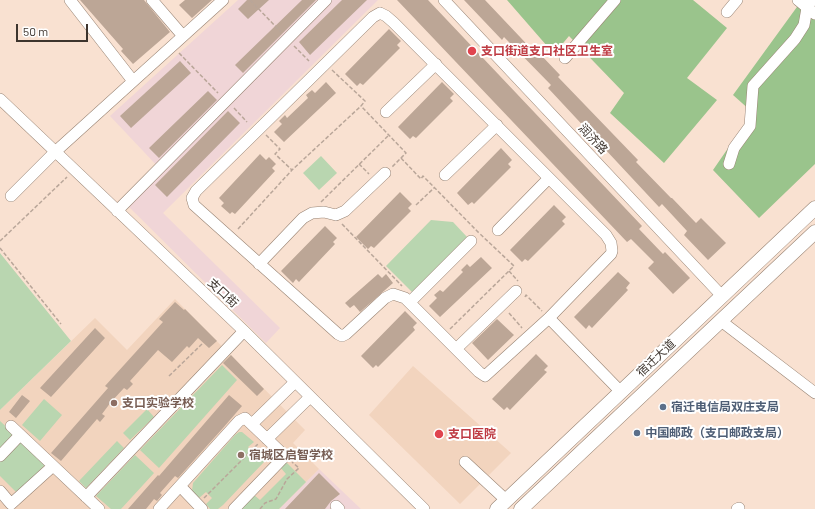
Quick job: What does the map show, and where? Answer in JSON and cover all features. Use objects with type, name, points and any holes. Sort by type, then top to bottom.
[{"type":"main road","name":"宿迁大道","points":[[502,504],[815,208]]},
{"type":"main road","name":"宿迁大道","points":[[521,509],[815,232]]},
{"type":"street","points":[[70,0],[133,81]]},
{"type":"street","points":[[152,0],[183,36]]},
{"type":"street","points":[[11,196],[56,152],[223,0]]},
{"type":"street","points":[[117,211],[326,0]]},
{"type":"street","name":"润济路","points":[[444,0],[722,296]]},
{"type":"street","points":[[565,58],[615,0]]},
{"type":"street","points":[[726,12],[737,0]]},
{"type":"street","points":[[729,164],[734,148],[750,126],[753,86],[804,26],[812,7],[798,0]]},
{"type":"street","points":[[380,13],[393,22],[436,64],[606,235],[611,243],[612,251],[548,318],[485,376],[479,372],[443,336],[412,300],[393,294],[385,298],[342,336],[332,329],[194,205],[192,198],[196,191],[259,128],[373,17],[380,13]]},
{"type":"street","points":[[386,112],[436,64]]},
{"type":"street","name":"支口街","points":[[0,99],[244,331],[424,509]]},
{"type":"street","points":[[445,175],[497,125]]},
{"type":"street","points":[[259,264],[303,218],[312,213],[318,212],[336,215],[345,210],[385,173]]},
{"type":"street","points":[[498,230],[549,178]]},
{"type":"street","points":[[412,300],[471,241]]},
{"type":"street","points":[[456,349],[519,295]]},
{"type":"street","points":[[548,318],[621,392]]},
{"type":"street","points":[[721,321],[813,389]]},
{"type":"street","points":[[86,497],[244,331]]},
{"type":"street","points":[[252,424],[295,382]]},
{"type":"street","points":[[266,438],[310,397]]},
{"type":"street","points":[[159,509],[242,418],[245,418],[285,456],[234,509]]},
{"type":"street","points":[[11,426],[99,509]]},
{"type":"street","points":[[0,456],[20,435]]},
{"type":"street","points":[[465,462],[502,504]]},
{"type":"street","points":[[0,491],[9,507],[53,466]]},
{"type":"street","points":[[180,486],[200,507]]},
{"type":"path","points":[[250,0],[309,61]]},
{"type":"path","points":[[172,46],[247,122]]},
{"type":"path","points":[[230,238],[292,170],[365,102],[325,64]]},
{"type":"path","points":[[361,106],[406,153],[385,173]]},
{"type":"path","points":[[259,128],[280,149],[275,154],[292,170]]},
{"type":"path","points":[[309,215],[389,135]]},
{"type":"path","points":[[401,158],[420,179],[423,176],[514,266],[443,336]]},
{"type":"path","points":[[359,164],[376,182]]},
{"type":"path","points":[[0,241],[74,170]]},
{"type":"path","points":[[416,205],[434,188]]},
{"type":"path","points":[[332,214],[412,300]]},
{"type":"path","points":[[471,241],[479,233]]},
{"type":"path","points":[[0,248],[61,324]]},
{"type":"path","points":[[519,295],[526,295],[548,318]]},
{"type":"path","points":[[513,308],[508,313],[529,335]]},
{"type":"path","points":[[169,376],[202,344]]},
{"type":"path","points":[[200,507],[266,438]]},
{"type":"path","points":[[260,509],[265,503],[276,499],[288,479],[299,468],[285,456]]},
{"type":"shaded area","points":[[238,0],[378,0],[163,213],[280,328],[266,343],[127,205],[161,170],[110,116]]},
{"type":"shaded area","name":"支口实验学校","points":[[175,299],[305,430],[293,443],[319,469],[279,509],[0,509],[0,410],[95,318],[127,350]]},
{"type":"shaded area","name":"支口医院","points":[[413,366],[511,453],[460,504],[369,415]]},
{"type":"shaded area","points":[[319,469],[361,509],[279,509]]},
{"type":"green space","points":[[507,0],[693,0],[727,28],[687,78],[717,100],[664,163],[610,113],[624,93],[569,36],[554,54]]},
{"type":"green space","points":[[802,0],[815,1],[815,164],[759,218],[713,170],[744,125],[751,111],[733,95]]},
{"type":"green space","points":[[321,156],[337,173],[319,190],[303,173]]},
{"type":"green space","points":[[431,220],[453,222],[468,238],[413,293],[386,266]]},
{"type":"green space","points":[[0,253],[71,341],[0,410]]},
{"type":"green space","points":[[222,365],[237,380],[159,468],[140,450]]},
{"type":"green space","points":[[44,399],[62,415],[40,441],[22,425]]},
{"type":"green space","points":[[147,409],[154,417],[130,440],[123,433]]},
{"type":"green space","points":[[0,421],[15,435],[0,451]]},
{"type":"green space","points":[[239,432],[242,432],[254,442],[248,447],[254,453],[260,448],[265,454],[264,462],[223,505],[218,509],[210,509],[206,504],[212,498],[206,492],[199,498],[195,495],[192,491],[193,483]]},
{"type":"green space","points":[[21,440],[45,465],[17,493],[0,476],[0,461]]},
{"type":"green space","points":[[117,441],[124,448],[86,488],[79,481]]},
{"type":"green space","points":[[135,455],[154,473],[121,509],[111,509],[96,496]]},
{"type":"green space","points":[[286,462],[306,482],[279,509],[241,509],[254,495],[260,500],[286,474],[280,467]]},
{"type":"building","points":[[80,0],[144,0],[170,32],[133,64],[121,51],[123,49]]},
{"type":"building","points":[[185,0],[212,0],[192,18],[179,5]]},
{"type":"building","points":[[247,0],[269,0],[248,19],[238,9]]},
{"type":"building","points":[[302,0],[316,0],[243,73],[235,65]]},
{"type":"building","points":[[342,0],[367,0],[310,55],[299,42]]},
{"type":"building","points":[[397,0],[428,0],[642,226],[639,229],[663,254],[665,252],[690,278],[673,294],[648,268],[654,262],[631,239],[627,242]]},
{"type":"building","points":[[464,0],[485,0],[538,56],[540,54],[560,75],[558,77],[638,160],[636,162],[671,198],[696,223],[701,218],[726,243],[708,260],[684,235],[687,231],[662,204],[659,207],[548,88],[551,85],[504,37],[502,40]]},
{"type":"building","points":[[389,29],[401,41],[397,45],[400,48],[363,85],[360,83],[357,86],[345,74]]},
{"type":"building","points":[[180,61],[191,73],[131,128],[120,116]]},
{"type":"building","points":[[326,82],[336,93],[284,142],[274,132],[282,124],[279,121],[285,115],[287,118],[308,98],[306,95],[312,90],[315,93]]},
{"type":"building","points":[[442,82],[454,94],[450,98],[453,101],[416,138],[413,136],[410,139],[398,127]]},
{"type":"building","points":[[208,91],[217,100],[159,158],[149,148]]},
{"type":"building","points":[[228,111],[240,123],[167,197],[155,185]]},
{"type":"building","points":[[501,148],[512,160],[508,164],[511,167],[474,204],[472,202],[468,205],[457,193]]},
{"type":"building","points":[[260,154],[266,160],[269,157],[276,164],[272,168],[275,171],[235,214],[232,212],[230,214],[221,206],[224,203],[219,198]]},
{"type":"building","points":[[400,192],[412,204],[408,208],[411,211],[374,248],[371,246],[368,249],[356,237]]},
{"type":"building","points":[[554,205],[566,217],[562,221],[565,224],[528,261],[525,259],[522,262],[510,250]]},
{"type":"building","points":[[325,226],[337,238],[333,242],[335,244],[299,282],[296,279],[293,283],[281,271]]},
{"type":"building","points":[[481,257],[492,268],[440,317],[429,306],[437,298],[434,295],[440,290],[443,292],[463,272],[461,270],[467,264],[470,267]]},
{"type":"building","points":[[618,272],[630,283],[626,288],[628,290],[592,328],[589,325],[586,329],[574,317]]},
{"type":"building","points":[[378,274],[382,278],[386,274],[393,283],[360,312],[354,305],[350,308],[345,303]]},
{"type":"building","points":[[175,302],[184,310],[185,309],[217,341],[209,348],[198,338],[189,348],[187,346],[172,362],[158,350],[130,381],[133,384],[127,390],[124,388],[111,402],[102,414],[105,416],[100,422],[97,419],[61,461],[51,453],[108,388],[105,386],[163,322],[159,319]]},
{"type":"building","points":[[405,311],[417,323],[413,327],[415,330],[378,367],[376,365],[373,368],[361,356]]},
{"type":"building","points":[[497,319],[514,335],[488,360],[472,343]]},
{"type":"building","points":[[95,328],[105,338],[51,397],[40,388]]},
{"type":"building","points":[[536,354],[548,366],[544,370],[547,372],[510,410],[507,407],[504,410],[492,399]]},
{"type":"building","points":[[231,355],[264,389],[257,396],[223,363]]},
{"type":"building","points":[[22,395],[30,401],[16,418],[9,412]]},
{"type":"building","points":[[229,395],[242,406],[223,428],[178,478],[175,476],[160,493],[162,495],[157,501],[154,499],[146,509],[128,509],[158,475],[159,476]]},
{"type":"building","points":[[319,473],[340,494],[331,501],[325,509],[285,509]]},
{"type":"place","name":"支口街道支口社区卫生室","points":[[472,51]]},
{"type":"place","name":"支口实验学校","points":[[114,403]]},
{"type":"place","name":"宿迁电信局双庄支局","points":[[663,407]]},
{"type":"place","name":"中国邮政（支口邮政支局）","points":[[637,433]]},
{"type":"place","name":"支口医院","points":[[439,434]]},
{"type":"place","name":"宿城区启智学校","points":[[241,455]]}]
